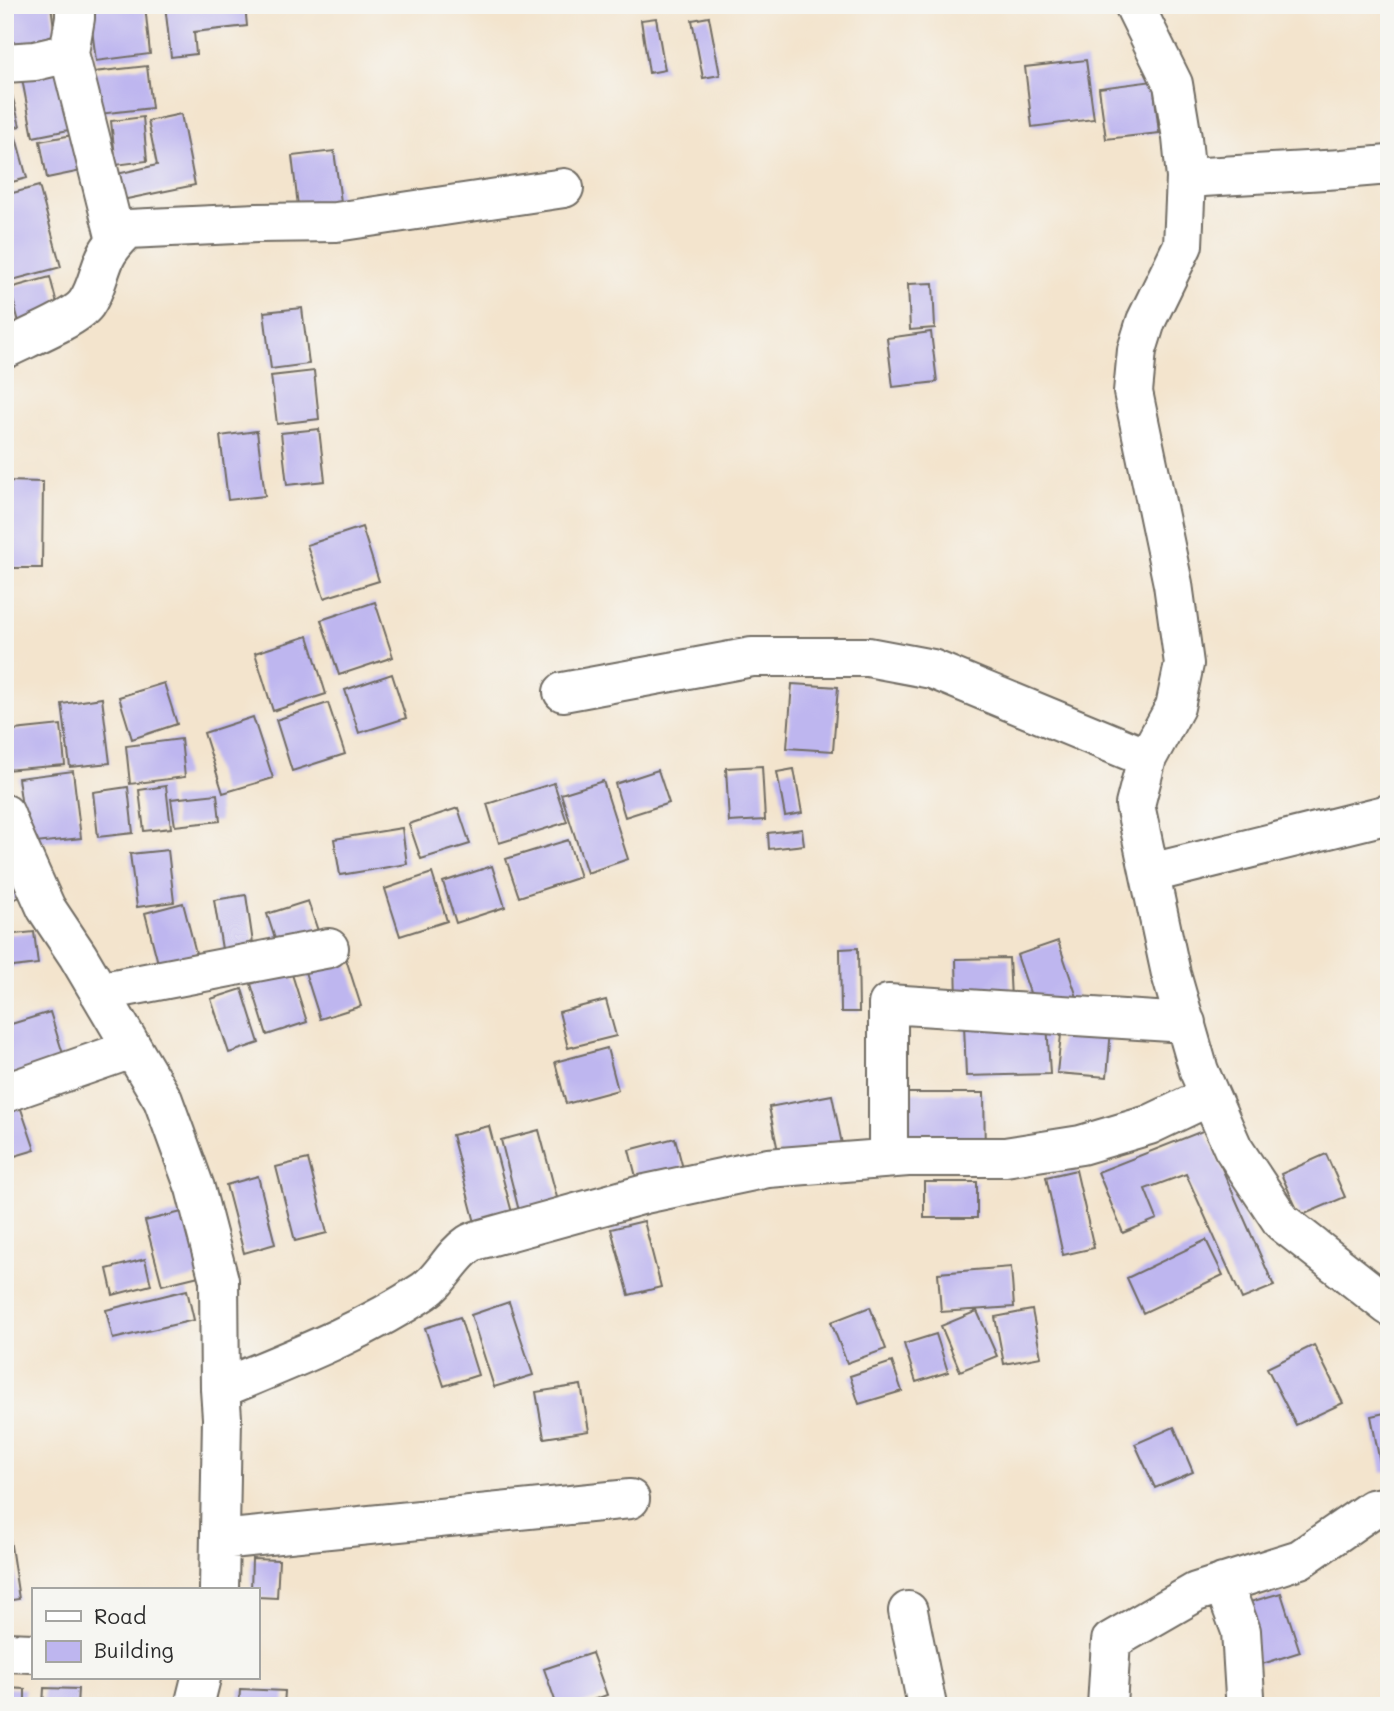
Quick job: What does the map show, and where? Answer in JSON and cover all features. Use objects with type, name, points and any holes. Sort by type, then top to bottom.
[{"type":"street","points":[[75,5],[69,53],[116,240]]},
{"type":"street","points":[[1134,5],[1173,84],[1186,178],[1183,245],[1146,321],[1137,350],[1133,392],[1173,584],[1184,664],[1175,707],[1147,758],[1135,805],[1171,974],[1199,1071],[1233,1148],[1282,1222],[1389,1306]]},
{"type":"street","points":[[5,63],[35,61],[69,53]]},
{"type":"street","points":[[1186,178],[1389,165]]},
{"type":"street","points":[[5,349],[84,307],[93,293],[105,257],[116,240],[128,229],[336,222],[564,188]]},
{"type":"street","points":[[563,692],[752,657],[868,657],[932,669],[1147,758]]},
{"type":"street","points":[[5,814],[46,908],[78,956],[163,1100],[195,1188],[219,1280],[222,1418],[219,1588]]},
{"type":"street","points":[[1151,873],[1389,814]]},
{"type":"street","points":[[99,992],[329,948]]},
{"type":"street","points":[[888,1158],[888,1004],[1186,1023]]},
{"type":"street","points":[[5,1093],[132,1049]]},
{"type":"street","points":[[220,1389],[334,1340],[427,1289],[471,1242],[645,1194],[768,1168],[888,1158],[1005,1157],[1081,1145],[1149,1125],[1210,1096]]},
{"type":"street","points":[[220,1540],[630,1499]]},
{"type":"street","points":[[1107,1706],[1111,1641],[1196,1591],[1300,1559],[1372,1509],[1389,1506]]},
{"type":"street","points":[[1223,1583],[1241,1631],[1245,1696]]},
{"type":"street","points":[[908,1611],[927,1706]]},
{"type":"street","points":[[5,1652],[32,1653]]},
{"type":"street","points":[[194,1706],[200,1680]]},
{"type":"building","points":[[5,5],[51,5],[56,44],[5,50]]},
{"type":"building","points":[[89,5],[145,5],[150,54],[96,61]]},
{"type":"building","points":[[165,5],[245,5],[247,26],[194,32],[196,54],[171,57]]},
{"type":"building","points":[[1054,5],[1090,5],[1091,7],[1054,11]]},
{"type":"building","points":[[709,17],[720,75],[703,78],[692,20]]},
{"type":"building","points":[[656,18],[665,70],[649,73],[641,20]]},
{"type":"building","points":[[1086,60],[1094,119],[1032,127],[1025,67]]},
{"type":"building","points":[[147,66],[152,108],[99,114],[94,72]]},
{"type":"building","points":[[68,70],[79,128],[33,137],[22,79]]},
{"type":"building","points":[[8,79],[20,126],[5,130],[5,80]]},
{"type":"building","points":[[1153,81],[1159,133],[1106,139],[1099,88]]},
{"type":"building","points":[[181,114],[195,185],[122,200],[117,174],[157,165],[148,121]]},
{"type":"building","points":[[143,117],[147,161],[116,165],[111,121]]},
{"type":"building","points":[[15,134],[27,178],[5,184],[5,137]]},
{"type":"building","points":[[78,134],[86,170],[47,178],[40,141]]},
{"type":"building","points":[[334,151],[342,209],[299,214],[292,156]]},
{"type":"building","points":[[39,186],[61,267],[5,282],[5,195]]},
{"type":"building","points":[[50,277],[61,319],[21,330],[10,288]]},
{"type":"building","points":[[933,283],[935,328],[910,330],[908,284]]},
{"type":"building","points":[[302,308],[309,364],[271,369],[264,312]]},
{"type":"building","points":[[5,309],[13,336],[5,338]]},
{"type":"building","points":[[931,332],[937,382],[893,387],[887,338]]},
{"type":"building","points":[[314,371],[319,419],[277,424],[271,376]]},
{"type":"building","points":[[319,429],[325,481],[287,485],[281,433]]},
{"type":"building","points":[[257,431],[265,496],[228,500],[220,436]]},
{"type":"building","points":[[5,481],[43,482],[42,568],[5,568]]},
{"type":"building","points":[[362,527],[379,581],[324,598],[307,545]]},
{"type":"building","points":[[375,602],[393,657],[339,675],[321,620]]},
{"type":"building","points":[[308,636],[326,694],[273,711],[255,653]]},
{"type":"building","points":[[392,674],[406,718],[359,733],[345,690]]},
{"type":"building","points":[[164,683],[177,724],[132,739],[119,697]]},
{"type":"building","points":[[792,684],[838,687],[833,751],[787,748]]},
{"type":"building","points":[[102,698],[110,763],[70,767],[62,704]]},
{"type":"building","points":[[328,703],[345,754],[292,771],[276,720]]},
{"type":"building","points":[[253,717],[273,778],[223,793],[204,733]]},
{"type":"building","points":[[61,725],[65,765],[5,770],[5,731]]},
{"type":"building","points":[[181,739],[185,777],[130,784],[126,746]]},
{"type":"building","points":[[762,766],[765,820],[729,822],[726,768]]},
{"type":"building","points":[[794,769],[802,813],[785,816],[777,772]]},
{"type":"building","points":[[658,770],[669,803],[625,817],[615,784]]},
{"type":"building","points":[[73,771],[81,838],[27,844],[18,778]]},
{"type":"building","points":[[603,781],[628,859],[587,873],[561,794]]},
{"type":"building","points":[[554,783],[567,822],[499,843],[487,804]]},
{"type":"building","points":[[166,786],[171,828],[144,831],[139,790]]},
{"type":"building","points":[[128,787],[133,833],[98,837],[93,792]]},
{"type":"building","points":[[217,794],[220,821],[175,826],[171,799]]},
{"type":"building","points":[[458,808],[470,844],[421,859],[409,824]]},
{"type":"building","points":[[402,828],[407,864],[340,875],[334,839]]},
{"type":"building","points":[[802,829],[804,845],[769,849],[768,833]]},
{"type":"building","points":[[568,840],[580,877],[519,897],[506,859]]},
{"type":"building","points":[[168,850],[174,902],[137,907],[130,854]]},
{"type":"building","points":[[5,860],[20,897],[5,903]]},
{"type":"building","points":[[492,866],[505,907],[456,923],[443,882]]},
{"type":"building","points":[[432,873],[447,921],[400,936],[385,889]]},
{"type":"building","points":[[246,895],[254,950],[223,955],[214,900]]},
{"type":"building","points":[[308,901],[318,931],[277,945],[267,914]]},
{"type":"building","points":[[183,903],[196,953],[158,963],[145,913]]},
{"type":"building","points":[[34,932],[38,964],[5,968],[5,935]]},
{"type":"building","points":[[1058,941],[1077,997],[1036,1010],[1017,955]]},
{"type":"building","points":[[858,948],[859,1012],[841,1012],[840,949]]},
{"type":"building","points":[[1009,958],[1011,999],[957,1000],[956,959]]},
{"type":"building","points":[[346,959],[361,1006],[320,1019],[305,972]]},
{"type":"building","points":[[291,971],[307,1022],[267,1035],[251,984]]},
{"type":"building","points":[[242,989],[259,1043],[229,1053],[211,999]]},
{"type":"building","points":[[606,1000],[616,1036],[568,1048],[559,1012]]},
{"type":"building","points":[[50,1012],[67,1067],[5,1075],[5,1026]]},
{"type":"building","points":[[1047,1022],[1050,1074],[966,1076],[964,1024]]},
{"type":"building","points":[[1062,1025],[1111,1029],[1107,1077],[1057,1073]]},
{"type":"building","points":[[607,1048],[618,1090],[566,1104],[555,1062]]},
{"type":"building","points":[[904,1093],[984,1093],[985,1155],[905,1156]]},
{"type":"building","points":[[832,1095],[843,1149],[780,1161],[769,1107]]},
{"type":"building","points":[[20,1106],[35,1150],[5,1159],[5,1110]]},
{"type":"building","points":[[489,1126],[515,1224],[478,1234],[452,1135]]},
{"type":"building","points":[[539,1130],[559,1205],[520,1215],[501,1140]]},
{"type":"building","points":[[1205,1130],[1274,1286],[1242,1299],[1186,1174],[1145,1189],[1157,1219],[1123,1233],[1098,1172]]},
{"type":"building","points":[[675,1138],[686,1180],[640,1192],[629,1150]]},
{"type":"building","points":[[1326,1154],[1345,1197],[1300,1216],[1281,1174]]},
{"type":"building","points":[[308,1159],[327,1233],[295,1241],[276,1167]]},
{"type":"building","points":[[1076,1170],[1094,1248],[1063,1255],[1046,1177]]},
{"type":"building","points":[[258,1176],[275,1244],[244,1253],[226,1185]]},
{"type":"building","points":[[924,1182],[977,1182],[977,1218],[924,1218]]},
{"type":"building","points":[[190,1210],[207,1274],[162,1285],[145,1221]]},
{"type":"building","points":[[644,1221],[661,1287],[629,1295],[611,1229]]},
{"type":"building","points":[[1206,1240],[1223,1275],[1143,1313],[1127,1278]]},
{"type":"building","points":[[145,1259],[151,1285],[113,1295],[107,1269]]},
{"type":"building","points":[[1011,1267],[1014,1307],[941,1312],[938,1273]]},
{"type":"building","points":[[187,1290],[194,1320],[113,1339],[106,1310]]},
{"type":"building","points":[[509,1302],[533,1375],[494,1387],[471,1315]]},
{"type":"building","points":[[870,1307],[886,1349],[847,1363],[831,1322]]},
{"type":"building","points":[[1032,1310],[1041,1357],[1004,1364],[995,1317]]},
{"type":"building","points":[[977,1311],[997,1356],[960,1371],[941,1326]]},
{"type":"building","points":[[460,1317],[478,1375],[444,1386],[425,1328]]},
{"type":"building","points":[[936,1334],[948,1372],[916,1382],[904,1344]]},
{"type":"building","points":[[1314,1345],[1343,1403],[1296,1425],[1267,1368]]},
{"type":"building","points":[[892,1362],[902,1391],[859,1404],[850,1376]]},
{"type":"building","points":[[581,1385],[589,1431],[544,1438],[536,1392]]},
{"type":"building","points":[[1389,1412],[1389,1472],[1382,1473],[1371,1416]]},
{"type":"building","points":[[1174,1427],[1193,1472],[1155,1488],[1135,1444]]},
{"type":"building","points":[[5,1519],[19,1599],[5,1601]]},
{"type":"building","points":[[252,1559],[279,1560],[277,1598],[259,1597],[259,1588],[251,1588]]},
{"type":"building","points":[[1281,1593],[1300,1652],[1259,1665],[1240,1605]]},
{"type":"building","points":[[592,1653],[607,1695],[576,1706],[557,1706],[544,1669]]},
{"type":"building","points":[[5,1688],[25,1689],[25,1706],[5,1706]]},
{"type":"building","points":[[44,1688],[78,1689],[77,1706],[43,1706]]},
{"type":"building","points":[[240,1689],[285,1691],[284,1706],[239,1706]]}]
